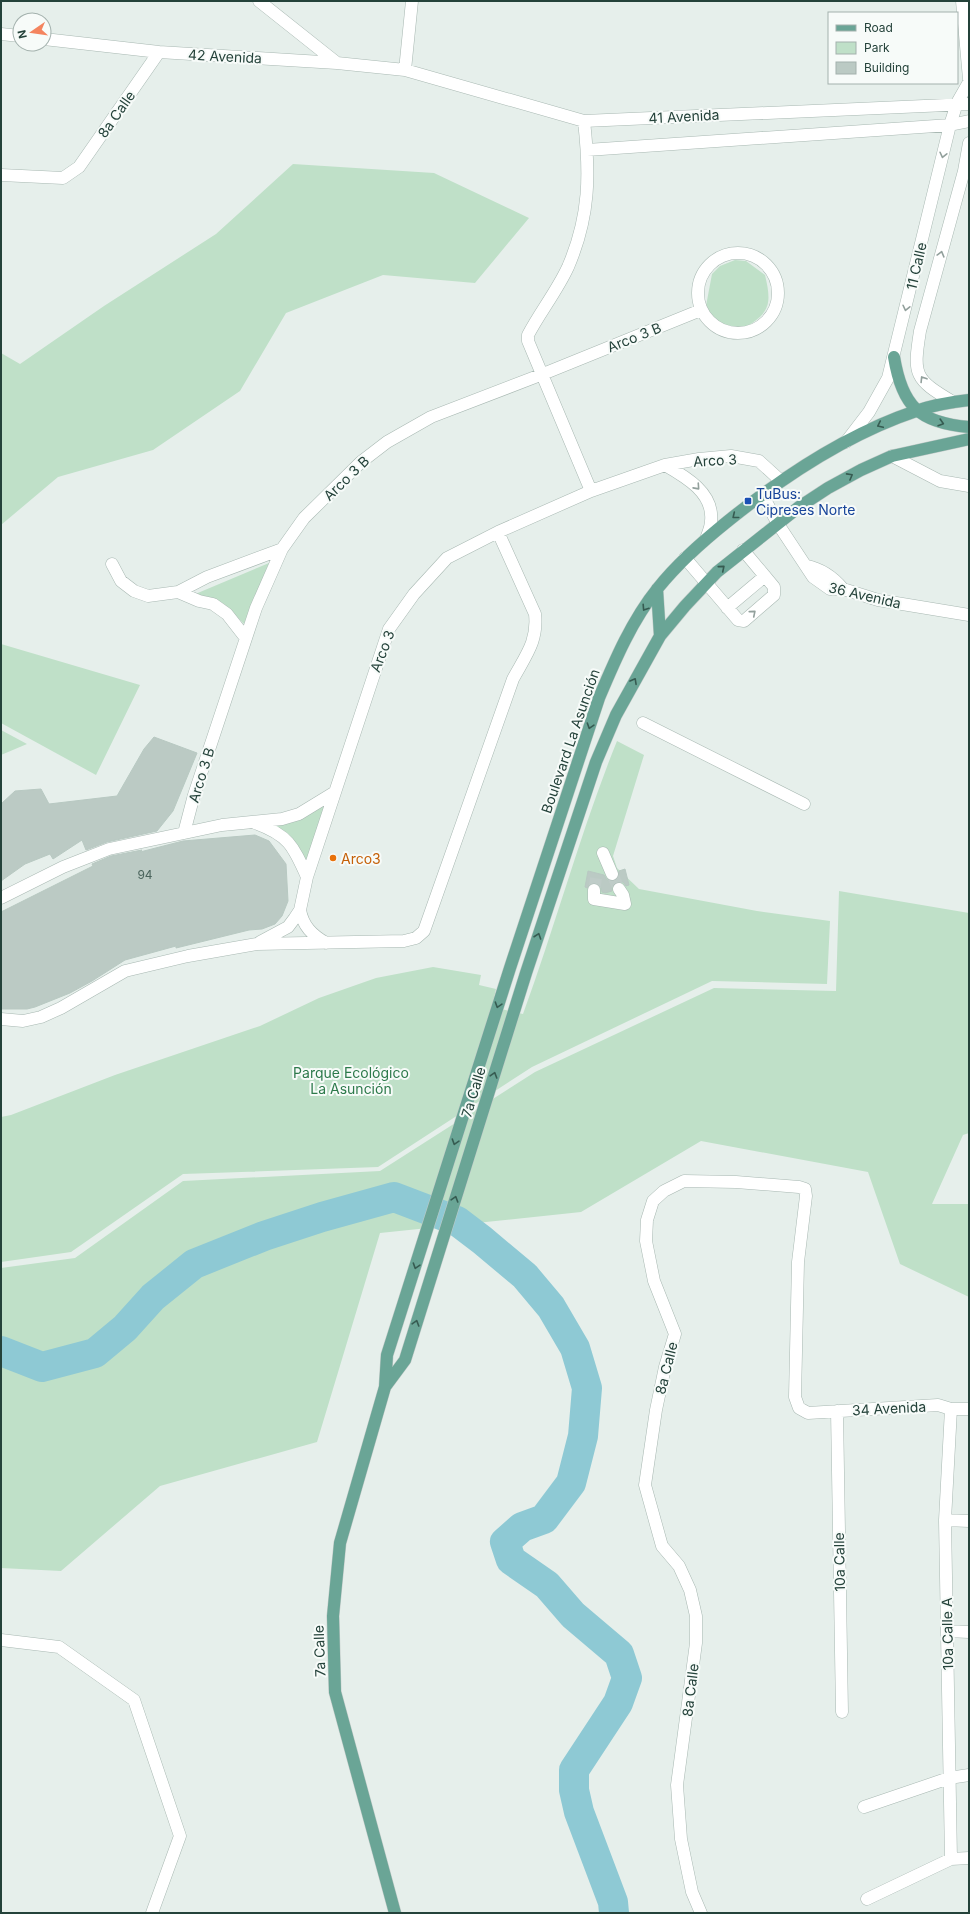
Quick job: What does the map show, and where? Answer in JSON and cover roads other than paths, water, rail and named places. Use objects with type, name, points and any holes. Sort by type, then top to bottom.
[{"type":"main road","points":[[894,358],[898,380],[903,393],[916,410],[938,423],[969,427]]},
{"type":"main road","name":"Boulevard La Asunción","points":[[510,968],[599,698],[632,628],[657,589],[685,558],[706,539],[762,494],[781,481],[846,442],[881,424],[916,410],[969,400]]},
{"type":"main road","points":[[660,636],[706,584],[743,550],[828,488],[861,470],[892,456],[969,439]]},
{"type":"main road","points":[[657,589],[660,636]]},
{"type":"main road","name":"7a Calle","points":[[385,1387],[405,1360],[526,973],[596,762],[616,715],[660,636]]},
{"type":"main road","name":"7a Calle","points":[[395,1913],[335,1692],[333,1616],[340,1543],[385,1387],[387,1355],[510,968]]},
{"type":"street","points":[[259,1],[337,63]]},
{"type":"street","points":[[406,70],[413,1]]},
{"type":"street","points":[[962,1],[969,79]]},
{"type":"street","points":[[1,34],[12,35]]},
{"type":"street","name":"42 Avenida","points":[[52,40],[159,52],[337,63],[406,70]]},
{"type":"street","name":"8a Calle","points":[[1,175],[63,178],[72,173],[79,167],[159,52]]},
{"type":"street","name":"41 Avenida","points":[[406,70],[584,121],[963,104]]},
{"type":"street","name":"11 Calle","points":[[846,442],[869,412],[888,378],[950,125],[963,104],[969,82]]},
{"type":"street","points":[[584,121],[587,150],[588,193],[583,224],[567,267],[528,336],[528,341],[591,491]]},
{"type":"street","name":"41 Avenida","points":[[587,150],[950,125],[969,121]]},
{"type":"street","name":"11 Calle","points":[[953,402],[924,383],[917,370],[916,356],[920,331],[964,171],[969,143]]},
{"type":"street","points":[[740,252],[753,255],[765,262],[773,273],[778,286],[778,299],[774,312],[766,322],[756,330],[744,333],[730,333],[718,329],[708,320],[701,310],[697,296],[699,282],[704,270],[714,260],[726,254],[740,252]]},
{"type":"street","name":"Arco 3 B","points":[[184,833],[194,795],[245,637],[256,608],[282,549],[304,518],[362,462],[387,442],[431,417],[543,374],[701,310]]},
{"type":"street","name":"Arco 3","points":[[257,944],[288,927],[300,910],[307,877],[388,629],[414,594],[447,558],[498,532],[591,491],[665,465],[699,459],[731,456],[759,462],[781,481]]},
{"type":"street","points":[[892,456],[940,481],[969,486]]},
{"type":"street","name":"Arco 3","points":[[665,465],[693,482],[707,501],[712,520],[706,539]]},
{"type":"street","points":[[762,494],[778,524]]},
{"type":"street","name":"36 Avenida","points":[[778,524],[806,566],[818,568],[835,580],[843,590],[878,600],[969,615]]},
{"type":"street","points":[[1,1019],[23,1022],[41,1017],[61,1008],[125,972],[188,956],[257,944],[404,942],[416,938],[424,932],[513,679],[534,639],[536,627],[535,614],[498,532]]},
{"type":"street","points":[[112,564],[121,581],[134,590],[148,596],[178,592],[207,577],[282,549]]},
{"type":"street","points":[[685,558],[738,620],[744,621],[774,595],[774,588],[743,550]]},
{"type":"street","points":[[728,608],[765,576]]},
{"type":"street","points":[[178,592],[199,602],[213,604],[227,614],[245,637]]},
{"type":"street","points":[[643,723],[804,804]]},
{"type":"street","points":[[1,898],[63,867],[109,849],[222,825],[282,819],[299,814],[335,792]]},
{"type":"street","points":[[252,822],[274,830],[291,844],[307,877]]},
{"type":"street","points":[[603,853],[612,874]]},
{"type":"street","points":[[594,890],[594,899],[624,904],[623,895],[619,889]]},
{"type":"street","points":[[300,910],[302,921],[307,929],[326,943]]},
{"type":"street","name":"8a Calle","points":[[701,1913],[692,1892],[680,1839],[677,1785],[696,1643],[696,1616],[690,1590],[678,1566],[662,1546],[645,1485],[656,1410],[665,1367],[675,1334],[654,1281],[646,1241],[648,1220],[653,1201],[664,1191],[684,1181],[736,1182],[799,1186],[805,1189],[806,1196],[798,1262],[795,1397],[800,1408],[808,1413]]},
{"type":"street","name":"34 Avenida","points":[[808,1413],[938,1405],[951,1409],[969,1409]]},
{"type":"street","name":"10a Calle A","points":[[951,1409],[945,1520],[951,1859]]},
{"type":"street","name":"10a Calle","points":[[837,1411],[842,1712]]},
{"type":"street","points":[[945,1520],[969,1521]]},
{"type":"street","points":[[948,1632],[969,1632]]},
{"type":"street","points":[[1,1640],[59,1648],[134,1700],[180,1836],[152,1913]]},
{"type":"street","points":[[864,1808],[949,1778],[969,1776]]},
{"type":"street","points":[[867,1899],[951,1859],[969,1858]]},
{"type":"waterway","points":[[1,1351],[42,1367],[95,1353],[125,1328],[153,1297],[194,1264],[264,1236],[322,1217],[394,1197],[457,1221],[525,1276],[551,1307],[575,1348],[587,1388],[583,1436],[571,1483],[544,1519],[522,1527],[505,1542],[511,1560],[547,1585],[573,1615],[619,1654],[627,1678],[618,1703],[574,1770],[574,1790],[579,1812],[613,1902],[614,1913]]},
{"type":"tunnel","points":[[594,890],[597,873]]},
{"type":"tunnel","points":[[612,874],[619,889]]},
{"type":"place","name":"TuBus: Cipreses Norte","points":[[748,501]]},
{"type":"place","name":"Arco3","points":[[333,858]]},
{"type":"park label","name":"Parque Ecológico La Asunción","points":[[351,1080]]}]
